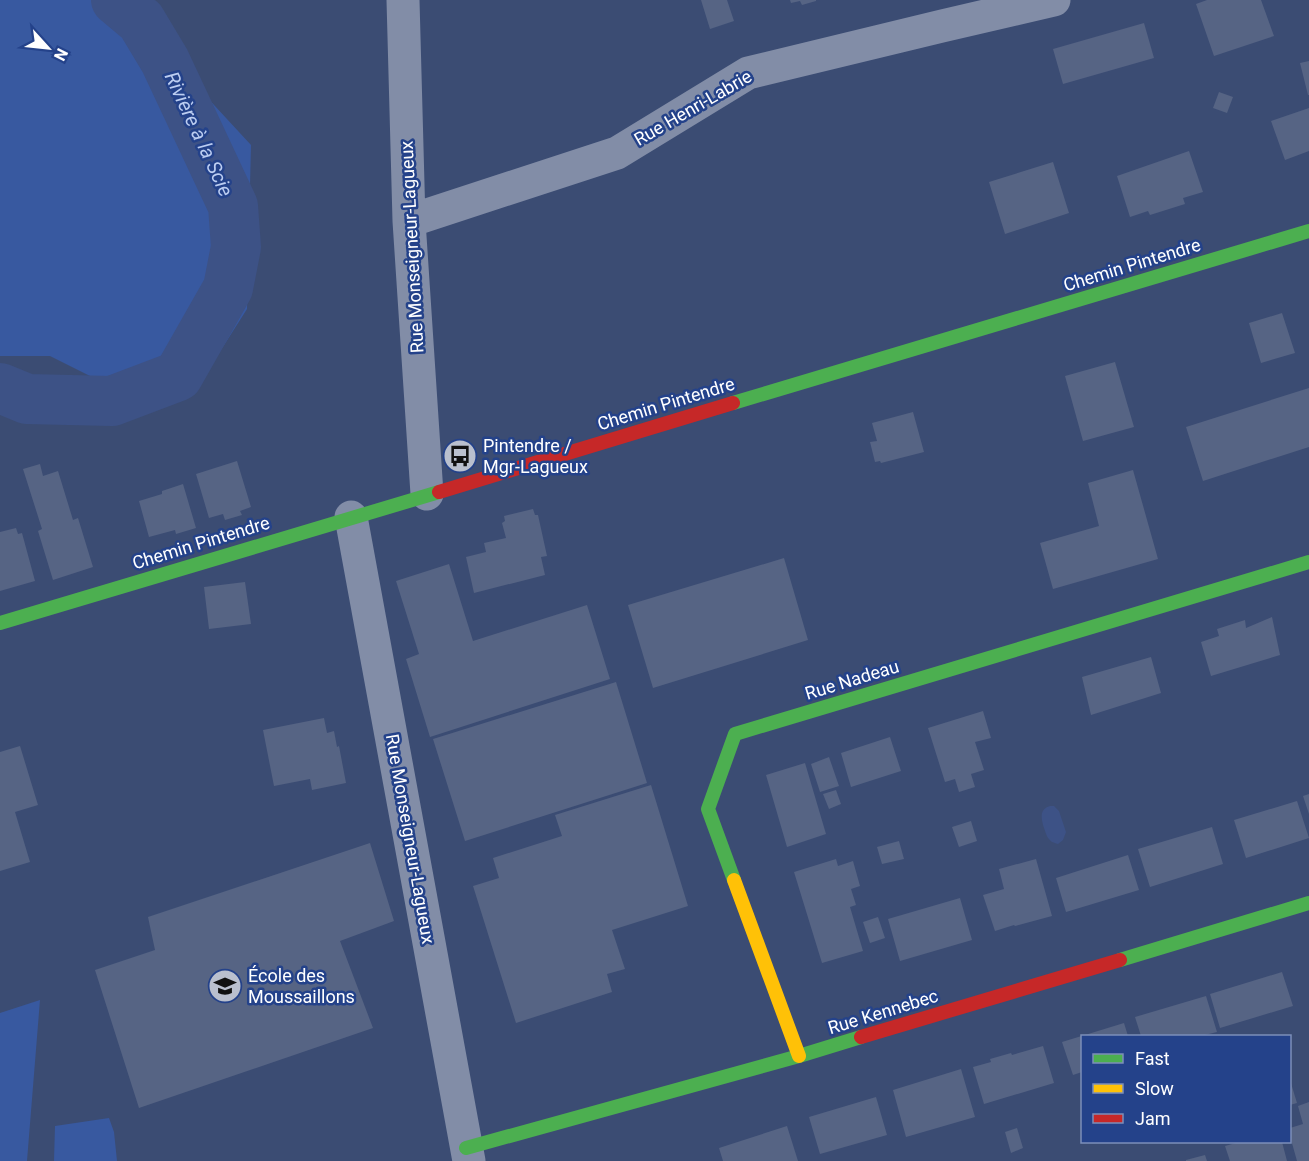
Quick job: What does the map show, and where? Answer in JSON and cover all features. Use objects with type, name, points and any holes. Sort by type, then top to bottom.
[{"type":"street","name":"Rue Monseigneur-Lagueux","points":[[404,0],[409,221],[427,494]]},
{"type":"street","name":"Rue Henri-Labrie","points":[[409,221],[617,153],[748,73],[947,13],[1054,0]]},
{"type":"street","name":"Chemin Pintendre","points":[[0,623],[1309,231]]},
{"type":"street","name":"Rue Monseigneur-Lagueux","points":[[351,517],[468,1155]]},
{"type":"street","name":"Rue Nadeau","points":[[799,1056],[708,809],[735,734],[1309,562]]},
{"type":"street","name":"Rue Kennebec","points":[[468,1155],[1309,903]]},
{"type":"shaded area","points":[[0,0],[117,0],[251,145],[247,309],[198,386],[150,406],[50,356],[0,356]]},
{"type":"shaded area","points":[[1050,806],[1054,806],[1059,811],[1066,832],[1063,840],[1058,844],[1048,838],[1043,825],[1042,813]]},
{"type":"shaded area","points":[[40,1000],[27,1161],[0,1161],[0,1013]]},
{"type":"shaded area","points":[[109,1118],[114,1132],[117,1161],[54,1161],[55,1126]]},
{"type":"building","points":[[701,0],[727,0],[734,21],[710,29]]},
{"type":"building","points":[[790,0],[816,1],[802,5],[800,1],[791,3]]},
{"type":"building","points":[[1207,0],[1261,0],[1274,36],[1214,56],[1196,4]]},
{"type":"building","points":[[1144,23],[1154,58],[1063,84],[1053,49]]},
{"type":"building","points":[[1309,61],[1309,95],[1308,95],[1300,63]]},
{"type":"building","points":[[1219,92],[1233,97],[1227,113],[1213,108]]},
{"type":"building","points":[[1309,108],[1309,151],[1285,160],[1271,121]]},
{"type":"building","points":[[1189,151],[1203,192],[1183,198],[1185,204],[1150,215],[1148,211],[1130,217],[1117,176]]},
{"type":"building","points":[[1053,162],[1069,213],[1005,234],[989,182]]},
{"type":"building","points":[[1282,313],[1295,353],[1261,363],[1249,323]]},
{"type":"building","points":[[1115,362],[1134,427],[1083,441],[1065,376]]},
{"type":"building","points":[[1309,388],[1309,447],[1203,481],[1186,427]]},
{"type":"building","points":[[913,412],[924,452],[881,463],[880,461],[875,462],[870,442],[877,441],[872,423]]},
{"type":"building","points":[[237,461],[251,507],[240,511],[242,515],[225,520],[223,514],[209,518],[196,474]]},
{"type":"building","points":[[40,464],[43,476],[58,471],[73,520],[78,518],[93,567],[53,580],[38,531],[42,529],[23,469]]},
{"type":"building","points":[[1133,470],[1158,559],[1053,589],[1040,543],[1099,526],[1088,483]]},
{"type":"building","points":[[183,484],[196,528],[176,534],[175,530],[149,537],[139,501]]},
{"type":"building","points":[[533,509],[535,515],[538,515],[547,556],[541,557],[545,575],[474,593],[466,557],[486,552],[484,543],[506,538],[502,523],[505,521],[504,516]]},
{"type":"building","points":[[16,528],[18,534],[22,533],[35,581],[0,591],[0,532]]},
{"type":"building","points":[[784,558],[808,640],[653,688],[628,605]]},
{"type":"building","points":[[449,564],[473,641],[587,605],[610,679],[430,737],[406,659],[419,654],[396,581]]},
{"type":"building","points":[[245,582],[251,624],[209,629],[204,587]]},
{"type":"building","points":[[1272,617],[1280,655],[1211,676],[1201,642],[1219,636],[1217,629],[1245,620],[1246,628]]},
{"type":"building","points":[[1151,657],[1161,693],[1091,715],[1082,677]]},
{"type":"building","points":[[616,682],[647,783],[465,841],[433,739]]},
{"type":"building","points":[[983,711],[991,738],[975,742],[984,770],[971,774],[975,787],[959,792],[955,779],[945,782],[928,728]]},
{"type":"building","points":[[324,718],[327,733],[334,731],[346,783],[312,790],[310,779],[274,786],[263,730]]},
{"type":"building","points":[[890,737],[901,771],[851,787],[841,753]]},
{"type":"building","points":[[20,746],[38,805],[15,812],[30,862],[0,871],[0,752]]},
{"type":"building","points":[[829,757],[839,786],[820,792],[811,764]]},
{"type":"building","points":[[805,763],[826,834],[787,847],[766,775]]},
{"type":"building","points":[[651,785],[688,906],[612,930],[625,969],[607,974],[612,992],[516,1023],[473,886],[499,878],[493,858],[562,836],[555,815]]},
{"type":"building","points":[[836,790],[841,804],[829,809],[823,794]]},
{"type":"building","points":[[1309,794],[1309,814],[1303,796]]},
{"type":"building","points":[[1297,801],[1309,838],[1246,858],[1234,820]]},
{"type":"building","points":[[971,821],[977,841],[959,847],[952,827]]},
{"type":"building","points":[[1212,827],[1223,864],[1150,887],[1138,849]]},
{"type":"building","points":[[899,841],[904,859],[882,864],[877,847]]},
{"type":"building","points":[[370,843],[394,921],[340,941],[373,1028],[139,1108],[95,970],[155,950],[148,917]]},
{"type":"building","points":[[1128,855],[1139,890],[1066,912],[1056,878]]},
{"type":"building","points":[[836,859],[838,866],[853,861],[860,886],[851,889],[856,905],[850,907],[863,951],[822,963],[794,872]]},
{"type":"building","points":[[1036,859],[1052,916],[995,931],[983,895],[1004,889],[999,869]]},
{"type":"building","points":[[960,898],[972,940],[900,961],[888,919]]},
{"type":"building","points":[[878,917],[885,938],[870,943],[863,922]]},
{"type":"building","points":[[1282,972],[1293,1006],[1220,1028],[1210,994]]},
{"type":"building","points":[[1206,996],[1217,1032],[1205,1035],[1141,1035],[1135,1017]]},
{"type":"building","points":[[1124,1023],[1128,1035],[1085,1035]]},
{"type":"building","points":[[1081,1036],[1081,1072],[1073,1075],[1062,1042]]},
{"type":"building","points":[[1043,1046],[1054,1083],[984,1104],[973,1067],[991,1062],[990,1059]]},
{"type":"building","points":[[961,1069],[975,1117],[906,1137],[893,1090]]},
{"type":"building","points":[[1291,1083],[1297,1103],[1291,1105]]},
{"type":"building","points":[[876,1097],[887,1135],[820,1154],[809,1117]]},
{"type":"building","points":[[1309,1102],[1309,1161],[1297,1161],[1291,1140],[1291,1128],[1303,1124],[1298,1106]]},
{"type":"building","points":[[787,1126],[798,1161],[723,1161],[719,1148]]},
{"type":"building","points":[[1017,1128],[1023,1148],[1011,1153],[1005,1132]]},
{"type":"building","points":[[1236,1143],[1282,1143],[1287,1161],[1230,1161],[1225,1146]]},
{"type":"building","points":[[1205,1155],[1207,1161],[1186,1161],[1186,1160]]},
{"type":"waterway","name":"Rivière à la Scie","points":[[0,388],[27,399],[112,401],[178,376],[228,288],[236,247],[233,206],[165,61],[141,21],[116,0]]},
{"type":"traffic: fast","points":[[733,403],[1309,231]]},
{"type":"traffic: fast","points":[[0,623],[439,492]]},
{"type":"traffic: fast","points":[[734,880],[708,809],[735,734],[1309,562]]},
{"type":"traffic: fast","points":[[1120,960],[1309,903]]},
{"type":"traffic: fast","points":[[466,1148],[861,1037]]},
{"type":"traffic: slow","points":[[734,880],[799,1056]]},
{"type":"traffic: jam","points":[[439,492],[733,403]]},
{"type":"traffic: jam","points":[[861,1037],[1120,960]]},
{"type":"place","name":"Pintendre / Mgr-Lagueux","points":[[460,456]]},
{"type":"place","name":"École des Moussaillons","points":[[225,986]]}]
